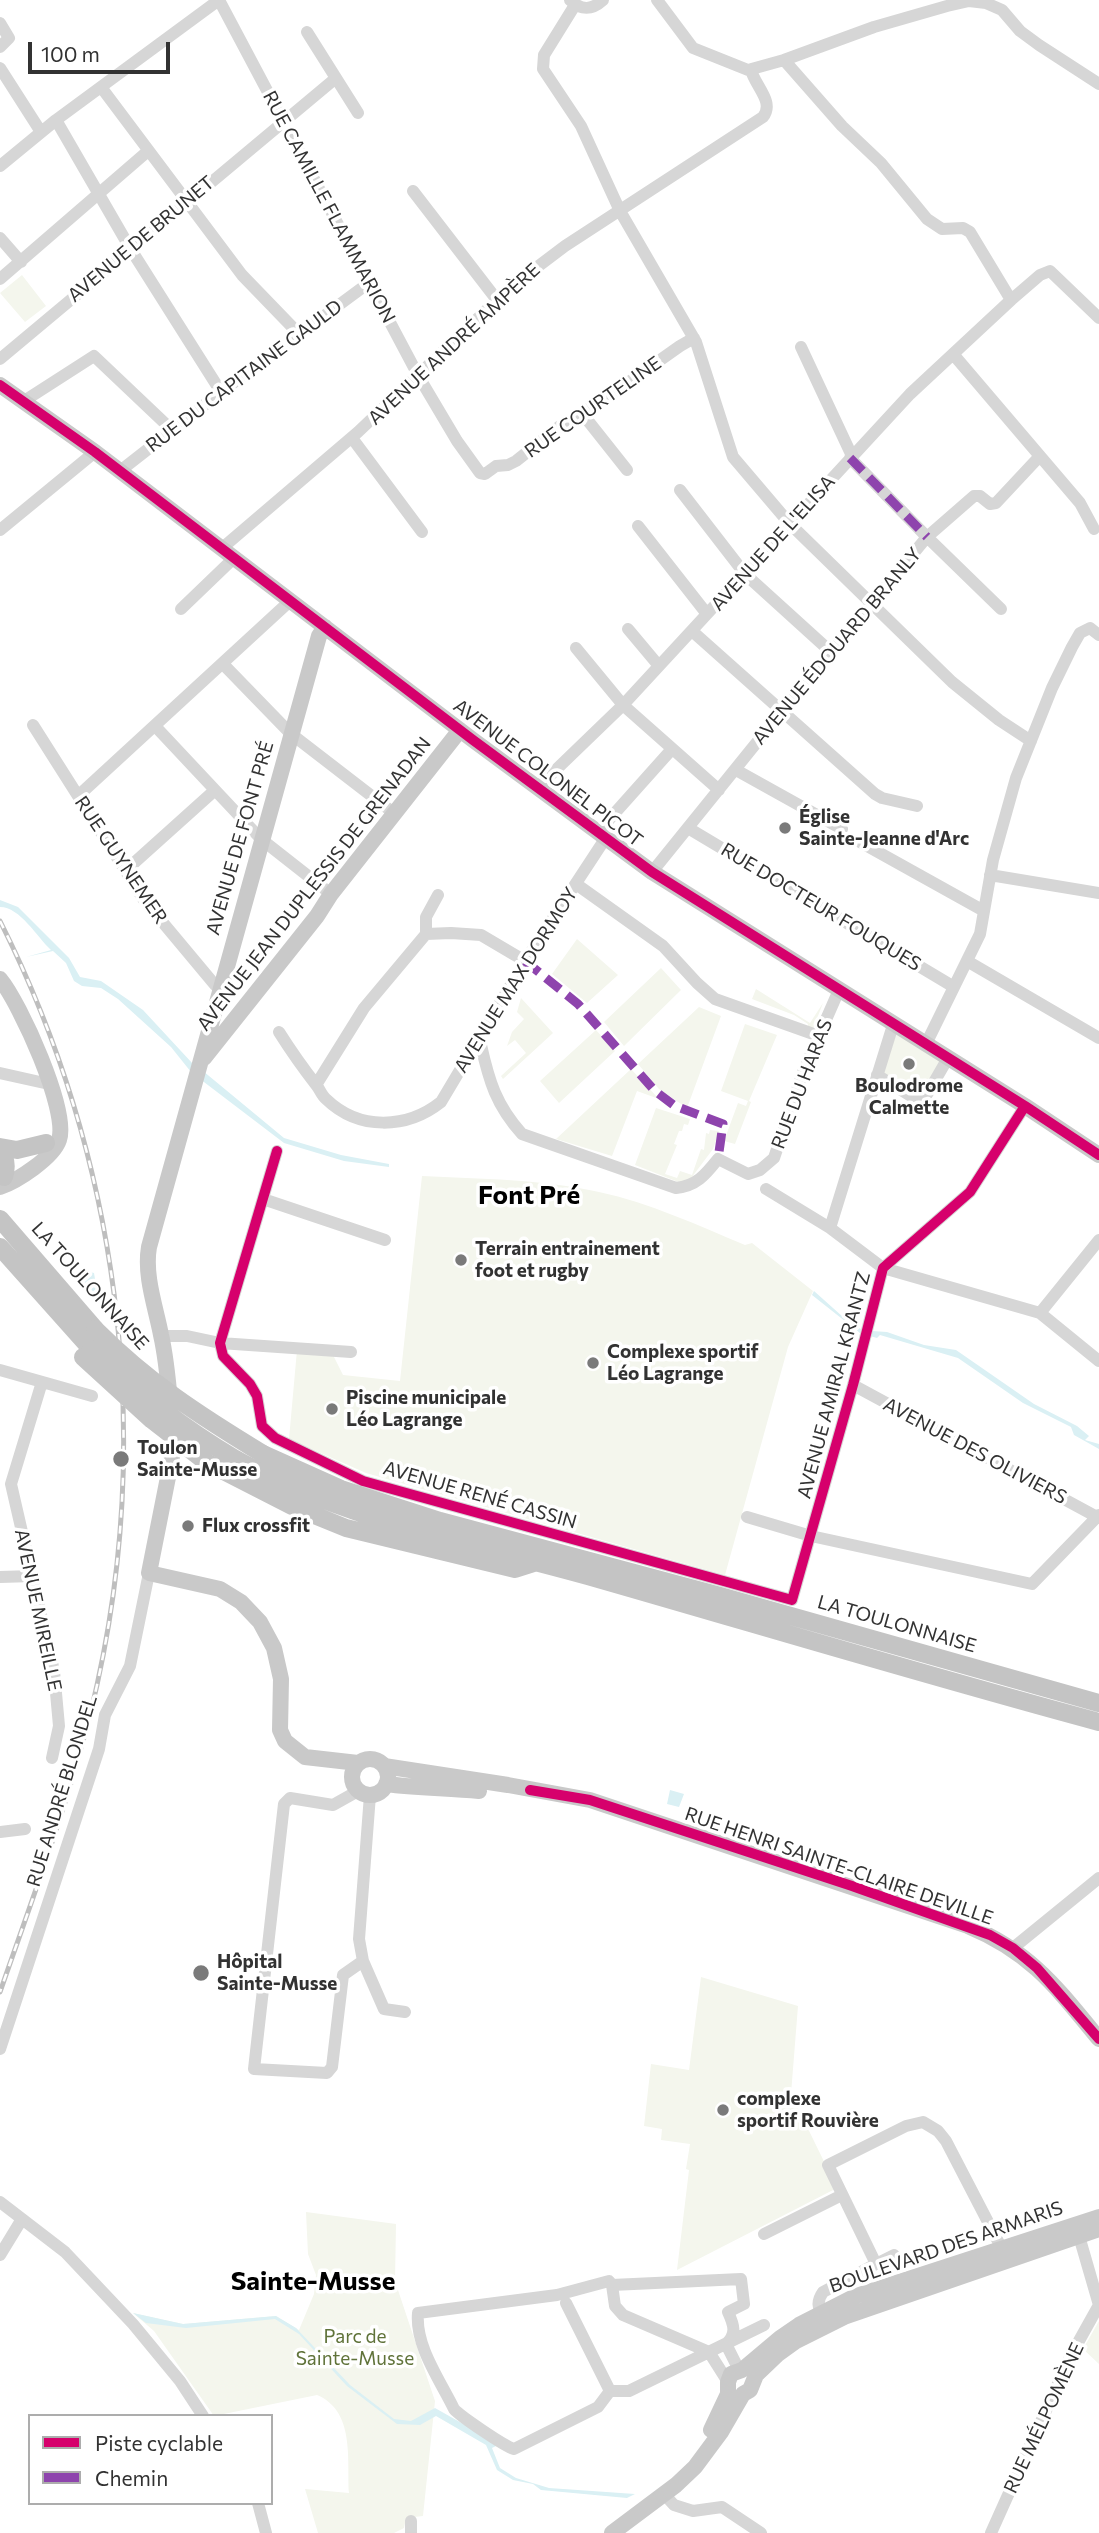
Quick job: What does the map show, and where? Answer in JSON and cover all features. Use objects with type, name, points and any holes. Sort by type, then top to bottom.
[{"type":"highway","points":[[0,1149],[17,1150],[46,1143]]},
{"type":"highway","points":[[0,1149],[6,1164],[1,1182]]},
{"type":"highway","name":"LA TOULONNAISE","points":[[0,1219],[95,1329],[140,1372],[172,1397],[330,1485],[380,1502],[597,1564],[1099,1703]]},
{"type":"highway","name":"LA TOULONNAISE","points":[[0,1247],[87,1353],[177,1422],[259,1472],[359,1513],[416,1532],[537,1562],[1093,1721]]},
{"type":"highway","points":[[0,1257],[1,1262],[87,1353],[190,1451],[257,1489],[346,1528],[515,1569],[537,1562]]},
{"type":"main road","name":"AVENUE COLONEL PICOT","points":[[0,384],[95,452],[460,730],[652,872],[1025,1105],[1099,1155]]},
{"type":"main road","name":"AVENUE DE FONT PRÉ","points":[[161,1336],[147,1256],[200,1063],[214,1033],[220,987],[290,733],[319,636],[325,626]]},
{"type":"main road","name":"AVENUE JEAN DUPLESSIS DE GRENADAN","points":[[214,1033],[317,916],[331,894],[460,730]]},
{"type":"main road","points":[[0,979],[24,1017],[49,1084],[61,1128],[59,1141],[40,1163],[8,1184],[1,1182]]},
{"type":"main road","points":[[1,1182],[46,1143],[54,1131],[56,1106]]},
{"type":"main road","name":"RUE ANDRÉ BLONDEL","points":[[149,1573],[174,1438],[167,1363],[161,1336]]},
{"type":"main road","points":[[149,1573],[220,1589],[241,1602],[260,1622],[274,1648],[281,1679],[280,1730],[285,1741],[294,1751],[305,1757],[355,1769]]},
{"type":"main road","points":[[369,1759],[375,1759],[384,1766],[387,1784],[382,1791],[364,1793],[353,1784],[355,1769],[369,1759]]},
{"type":"main road","name":"RUE HENRI SAINTE-CLAIRE DEVILLE","points":[[384,1766],[508,1784],[590,1800],[968,1926],[1013,1948],[1051,1982],[1099,2039]]},
{"type":"main road","name":"RUE HENRI SAINTE-CLAIRE DEVILLE","points":[[387,1784],[502,1793],[530,1790]]},
{"type":"main road","name":"BOULEVARD DES ARMARIS","points":[[612,2533],[664,2494],[701,2446],[739,2380],[780,2338],[856,2296],[1099,2217]]},
{"type":"main road","name":"BOULEVARD DES ARMARIS","points":[[739,2380],[817,2329],[888,2301],[1099,2229]]},
{"type":"street","points":[[0,166],[56,120],[219,0]]},
{"type":"street","name":"RUE CAMILLE FLAMMARION","points":[[219,0],[419,377]]},
{"type":"street","points":[[603,0],[591,8],[573,2],[544,55],[542,66],[585,134],[620,211],[694,338],[731,454],[790,524],[959,689],[1031,741]]},
{"type":"street","points":[[657,0],[693,48],[739,68],[751,70],[874,27],[960,2],[977,1],[1002,10],[1017,28],[1039,46],[1099,84]]},
{"type":"street","points":[[0,23],[9,38],[0,47]]},
{"type":"street","points":[[307,32],[358,113]]},
{"type":"street","points":[[784,60],[834,117],[881,163],[936,227],[963,228],[970,232],[1011,300]]},
{"type":"street","points":[[0,68],[41,132]]},
{"type":"street","name":"AVENUE ANDRÉ AMPÈRE","points":[[181,609],[227,554],[419,377],[497,300],[556,253],[763,117],[768,109],[767,101],[755,83],[751,70]]},
{"type":"street","name":"AVENUE DE BRUNET","points":[[0,359],[336,78]]},
{"type":"street","points":[[101,87],[249,284],[299,334]]},
{"type":"street","points":[[56,120],[97,194],[221,392]]},
{"type":"street","points":[[0,279],[148,151]]},
{"type":"street","points":[[414,191],[497,300]]},
{"type":"street","points":[[0,238],[21,262]]},
{"type":"street","name":"AVENUE DE L'ELISA","points":[[537,788],[623,705],[910,394],[1040,275],[1050,271],[1099,318]]},
{"type":"street","name":"RUE DU CAPITAINE GAULD","points":[[120,471],[221,392],[370,282]]},
{"type":"street","name":"RUE COURTELINE","points":[[419,377],[457,441],[482,474],[496,466],[511,464],[581,412],[605,399],[694,338]]},
{"type":"street","points":[[801,347],[851,457],[1001,609]]},
{"type":"street","points":[[953,354],[1080,503],[1094,529]]},
{"type":"street","points":[[24,401],[94,356],[172,430]]},
{"type":"street","points":[[581,412],[627,470]]},
{"type":"street","points":[[352,438],[422,532]]},
{"type":"street","points":[[0,530],[95,452]]},
{"type":"street","name":"AVENUE ÉDOUARD BRANLY","points":[[652,872],[927,537],[972,497],[980,496],[990,504],[998,502],[1039,457]]},
{"type":"street","points":[[680,490],[745,574],[831,652]]},
{"type":"street","points":[[638,526],[707,614]]},
{"type":"street","points":[[78,796],[290,601]]},
{"type":"street","points":[[926,1044],[980,934],[990,875],[1010,793],[1052,688],[1078,635],[1088,628],[1099,635]]},
{"type":"street","points":[[628,629],[659,666]]},
{"type":"street","points":[[692,631],[879,797],[917,806]]},
{"type":"street","points":[[576,648],[623,705],[719,790]]},
{"type":"street","points":[[223,664],[290,733],[395,814]]},
{"type":"street","name":"RUE GUYNEMER","points":[[33,724],[153,911],[215,985],[220,987]]},
{"type":"street","points":[[155,726],[261,839],[331,894]]},
{"type":"street","name":"AVENUE MAX DORMOY","points":[[316,1085],[326,1099],[359,1120],[396,1123],[421,1116],[441,1101],[525,961],[576,884],[601,836],[672,749]]},
{"type":"street","points":[[736,770],[842,829]]},
{"type":"street","points":[[125,871],[214,791]]},
{"type":"street","name":"RUE DOCTEUR FOUQUES","points":[[688,828],[954,987]]},
{"type":"street","points":[[860,842],[984,911]]},
{"type":"street","points":[[990,875],[1099,893]]},
{"type":"street","points":[[576,884],[663,947],[696,983],[715,999],[819,1036]]},
{"type":"street","points":[[279,1032],[316,1085],[365,1008],[426,934],[426,917],[438,895]]},
{"type":"street","points":[[426,934],[481,936],[525,961]]},
{"type":"street","points":[[967,961],[1099,1038]]},
{"type":"street","name":"RUE DU HARAS","points":[[477,1041],[481,1045],[496,1099],[506,1116],[522,1133],[676,1188],[691,1187],[718,1159],[748,1174],[760,1170],[774,1158],[803,1072],[839,990]]},
{"type":"street","points":[[830,1228],[893,1024]]},
{"type":"street","points":[[877,1075],[922,1103],[948,1058]]},
{"type":"street","points":[[0,1073],[49,1084]]},
{"type":"street","name":"AVENUE AMIRAL KRANTZ","points":[[792,1600],[883,1268],[970,1192],[1025,1105]]},
{"type":"street","points":[[220,1343],[277,1151]]},
{"type":"street","points":[[766,1189],[830,1228],[883,1268],[1040,1312],[1099,1360]]},
{"type":"street","points":[[263,1199],[385,1240]]},
{"type":"street","points":[[1040,1312],[1099,1240]]},
{"type":"street","points":[[161,1336],[187,1336],[220,1343],[351,1352]]},
{"type":"street","name":"AVENUE RENÉ CASSIN","points":[[220,1343],[223,1356],[250,1384],[257,1396],[262,1426],[275,1438],[363,1481],[792,1600]]},
{"type":"street","points":[[0,1370],[92,1396]]},
{"type":"street","name":"AVENUE MIREILLE","points":[[42,1382],[6,1488],[33,1576],[54,1671],[60,1726],[52,1758]]},
{"type":"street","name":"AVENUE DES OLIVIERS","points":[[853,1385],[1098,1517]]},
{"type":"street","points":[[747,1517],[811,1536],[1032,1584],[1098,1517]]},
{"type":"street","name":"RUE ANDRÉ BLONDEL","points":[[0,2049],[99,1749],[105,1715],[130,1666],[149,1573]]},
{"type":"street","points":[[0,1577],[33,1576]]},
{"type":"street","points":[[363,1961],[343,1975],[332,2067],[327,2073],[254,2069],[284,1804],[290,1798],[333,1805],[364,1793],[359,1912],[359,1939],[363,1961],[384,2009],[405,2012]]},
{"type":"street","points":[[0,1832],[25,1829]]},
{"type":"street","points":[[1013,1948],[1099,1878]]},
{"type":"street","points":[[876,2264],[828,2165],[906,2126],[923,2122],[938,2131],[946,2141],[1002,2249]]},
{"type":"street","points":[[764,2234],[842,2195]]},
{"type":"street","points":[[0,2202],[65,2252],[133,2324],[180,2381],[202,2414]]},
{"type":"street","points":[[0,2255],[22,2219]]},
{"type":"street","name":"RUE MÉLPOMÈNE","points":[[991,2533],[1070,2357],[1099,2305],[1079,2236]]},
{"type":"street","points":[[821,2313],[818,2308],[823,2292],[894,2255]]},
{"type":"street","points":[[612,2285],[741,2279],[744,2304],[728,2312],[735,2330],[733,2337],[726,2344]]},
{"type":"street","points":[[739,2380],[709,2352],[623,2315],[615,2306],[609,2281],[557,2295],[418,2313],[417,2323],[425,2349],[454,2409],[460,2416],[477,2424],[505,2446],[514,2449],[598,2407],[607,2395],[629,2391],[709,2352],[726,2344],[764,2325]]},
{"type":"street","points":[[566,2303],[607,2395]]},
{"type":"street","points":[[570,2330],[607,2395]]},
{"type":"street","points":[[726,2344],[739,2380]]},
{"type":"street","points":[[664,2494],[674,2505],[693,2511],[722,2507],[761,2533]]},
{"type":"street","points":[[258,2505],[266,2533]]},
{"type":"green space","points":[[22,275],[46,306],[25,322],[0,293]]},
{"type":"green space","points":[[577,939],[618,975],[587,1003],[552,974]]},
{"type":"green space","points":[[661,968],[681,990],[624,1046],[604,1022]]},
{"type":"green space","points":[[756,989],[810,1023],[823,1003],[813,1029],[808,1029],[808,1024],[794,1015],[752,999]]},
{"type":"green space","points":[[521,998],[553,1033],[503,1079],[501,1076],[526,1053],[515,1040],[507,1046],[512,1032],[524,1019],[517,1012]]},
{"type":"green space","points":[[699,1007],[721,1016],[687,1108],[659,1089],[638,1064]]},
{"type":"green space","points":[[745,1024],[777,1035],[749,1101],[751,1102],[735,1144],[724,1141],[738,1103],[746,1106],[748,1101],[721,1091]]},
{"type":"green space","points":[[596,1030],[615,1051],[559,1103],[540,1081]]},
{"type":"green space","points":[[895,1030],[943,1060],[921,1100],[879,1074]]},
{"type":"green space","points":[[631,1069],[659,1099],[637,1091],[612,1156],[556,1139]]},
{"type":"green space","points":[[656,1108],[690,1119],[688,1125],[684,1124],[682,1131],[679,1131],[674,1144],[677,1145],[665,1174],[677,1178],[680,1171],[692,1175],[701,1149],[704,1150],[706,1133],[709,1134],[710,1130],[719,1131],[713,1149],[686,1185],[635,1165]]},
{"type":"green space","name":"Complexe sportif Léo Lagrange","points":[[422,1176],[533,1182],[577,1188],[637,1202],[745,1245],[752,1243],[813,1291],[788,1347],[725,1575],[366,1473],[289,1439],[297,1350],[332,1353],[343,1375],[400,1381]]},
{"type":"green space","name":"complexe sportif Rouvière","points":[[701,1977],[798,2006],[791,2094],[837,2188],[677,2270],[690,2144],[661,2140],[662,2129],[644,2126],[651,2064],[689,2070]]},
{"type":"green space","name":"Parc de Sainte-Musse","points":[[306,2212],[396,2224],[395,2281],[435,2401],[423,2516],[406,2518],[404,2528],[394,2533],[318,2533],[305,2489],[349,2493],[346,2437],[338,2412],[329,2402],[317,2395],[213,2414],[154,2331],[133,2313],[183,2324],[276,2316],[299,2330],[314,2294],[316,2275],[308,2254]]},
{"type":"green space","points":[[1099,2321],[1099,2364],[1083,2349]]},
{"type":"shaded area","points":[[0,900],[18,907],[69,958],[80,977],[101,981],[143,1010],[193,1064],[191,1072],[171,1047],[118,999],[101,988],[82,986],[74,981],[66,963],[53,951],[26,957],[51,950],[21,917],[7,908],[0,907]]},
{"type":"shaded area","points":[[203,1071],[284,1138],[341,1155],[389,1164],[389,1167],[344,1161],[284,1143],[200,1079]]},
{"type":"shaded area","points":[[90,1272],[94,1273],[98,1297],[95,1300],[77,1281]]},
{"type":"shaded area","points":[[814,1291],[852,1325],[861,1329],[860,1333],[812,1295]]},
{"type":"shaded area","points":[[872,1331],[887,1332],[924,1345],[956,1350],[1034,1404],[1077,1426],[1089,1436],[1085,1440],[1099,1444],[1099,1449],[1074,1435],[1071,1427],[1023,1403],[958,1358],[880,1335],[877,1338],[870,1336]]},
{"type":"shaded area","points":[[670,1790],[684,1794],[679,1807],[667,1804]]},
{"type":"shaded area","points":[[133,2313],[183,2324],[276,2316],[296,2328],[350,2385],[394,2419],[411,2421],[435,2408],[481,2434],[496,2446],[492,2448],[500,2468],[516,2478],[549,2488],[635,2494],[627,2498],[541,2490],[533,2484],[513,2480],[497,2470],[486,2445],[436,2416],[420,2425],[397,2424],[347,2386],[299,2334],[275,2319],[186,2328],[146,2323]]},
{"type":"railway","points":[[0,921],[40,1011],[73,1103],[98,1198],[114,1294],[122,1392],[122,1490],[114,1588],[97,1685],[53,1840],[0,1992]]},
{"type":"marked path","points":[[850,458],[927,537]]},
{"type":"marked path","points":[[525,961],[578,1004],[655,1091],[675,1106],[723,1124],[718,1159]]},
{"type":"cycle path","points":[[0,385],[95,452],[473,740],[652,872],[1099,1155]]},
{"type":"cycle path","points":[[277,1151],[220,1343],[223,1356],[250,1384],[257,1396],[262,1426],[275,1438],[363,1481],[792,1600],[883,1268],[970,1192],[1025,1106]]},
{"type":"cycle path","points":[[530,1790],[590,1800],[852,1886],[990,1935],[1013,1948],[1037,1968],[1099,2039]]},
{"type":"place","name":"Église Sainte-Jeanne d'Arc","points":[[785,828]]},
{"type":"place","name":"Boulodrome Calmette","points":[[909,1064]]},
{"type":"place","name":"Terrain entrainement foot et rugby","points":[[461,1260]]},
{"type":"place","name":"Complexe sportif Léo Lagrange","points":[[593,1363]]},
{"type":"place","name":"Piscine municipale Léo Lagrange","points":[[332,1409]]},
{"type":"place","name":"Toulon Sainte-Musse","points":[[121,1459]]},
{"type":"place","name":"Flux crossfit","points":[[188,1526]]},
{"type":"place","name":"Hôpital Sainte-Musse","points":[[201,1973]]},
{"type":"place","name":"complexe sportif Rouvière","points":[[723,2110]]},
{"type":"district","name":"Font Pré","points":[[529,1195]]},
{"type":"district","name":"Sainte-Musse","points":[[313,2281]]}]
